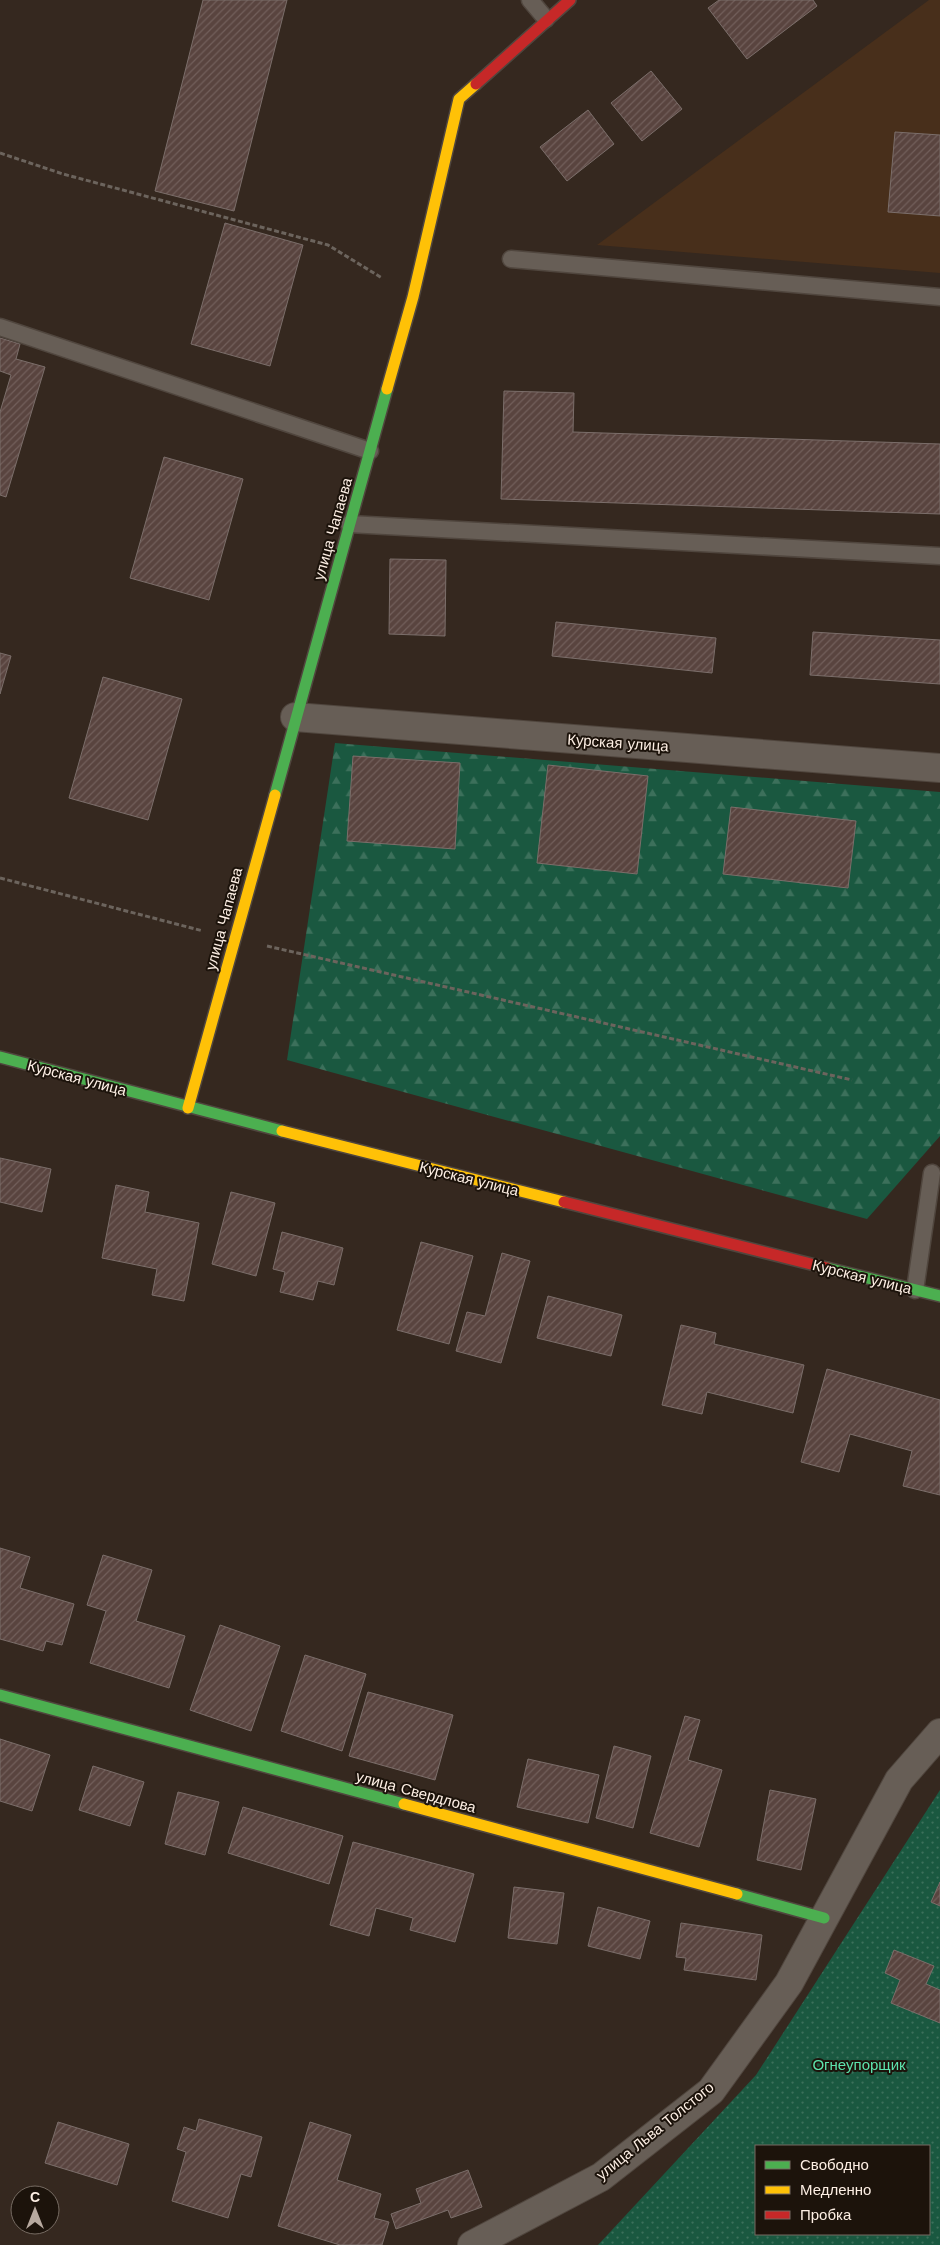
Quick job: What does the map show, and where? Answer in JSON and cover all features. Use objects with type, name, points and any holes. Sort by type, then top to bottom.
[{"type":"street","name":"улица Чапаева","points":[[188,1108],[413,297],[459,98],[546,19],[570,0]]},
{"type":"street","name":"Курская улица","points":[[295,718],[940,768]]},
{"type":"street","name":"Курская улица","points":[[0,1056],[188,1108],[940,1296]]},
{"type":"street","name":"улица Свердлова","points":[[0,1695],[824,1918]]},
{"type":"street","name":"улица Льва Толстого","points":[[472,2245],[601,2177],[711,2091],[789,1983],[899,1780],[940,1733]]},
{"type":"lane","points":[[530,0],[546,19]]},
{"type":"lane","points":[[511,259],[940,297]]},
{"type":"lane","points":[[0,327],[370,451]]},
{"type":"lane","points":[[349,524],[940,556]]},
{"type":"lane","points":[[915,1290],[932,1173]]},
{"type":"path","points":[[0,153],[63,174],[328,245],[413,297]]},
{"type":"path","points":[[0,878],[234,939],[852,1080]]},
{"type":"shaded area","points":[[929,0],[940,0],[940,273],[597,245]]},
{"type":"green space","points":[[335,743],[940,792],[940,1136],[867,1219],[287,1060]]},
{"type":"green space","name":"Огнеупорщик","points":[[940,1790],[940,2245],[598,2245],[756,2075]]},
{"type":"building","points":[[203,0],[287,0],[234,211],[155,191]]},
{"type":"building","points":[[719,0],[813,0],[817,6],[747,59],[708,8]]},
{"type":"building","points":[[651,71],[682,109],[642,141],[611,103]]},
{"type":"building","points":[[588,110],[614,144],[567,181],[540,147]]},
{"type":"building","points":[[895,132],[940,135],[940,216],[888,212]]},
{"type":"building","points":[[225,223],[303,245],[270,366],[191,344]]},
{"type":"building","points":[[0,338],[20,344],[16,359],[45,367],[6,497],[0,495],[0,412],[11,375],[0,371]]},
{"type":"building","points":[[504,391],[574,393],[573,432],[940,444],[940,514],[501,499]]},
{"type":"building","points":[[164,457],[243,479],[209,600],[130,578]]},
{"type":"building","points":[[390,559],[446,560],[445,636],[389,634]]},
{"type":"building","points":[[556,622],[716,638],[712,673],[552,656]]},
{"type":"building","points":[[813,632],[940,640],[940,684],[810,675]]},
{"type":"building","points":[[0,653],[11,656],[0,694]]},
{"type":"building","points":[[103,677],[182,699],[148,820],[69,798]]},
{"type":"building","points":[[353,756],[460,763],[455,849],[347,841]]},
{"type":"building","points":[[548,765],[648,776],[637,874],[537,863]]},
{"type":"building","points":[[731,807],[856,821],[848,888],[723,874]]},
{"type":"building","points":[[0,1158],[51,1169],[42,1212],[0,1202]]},
{"type":"building","points":[[116,1185],[149,1192],[145,1212],[199,1223],[184,1301],[152,1295],[157,1269],[102,1258]]},
{"type":"building","points":[[231,1192],[275,1203],[256,1276],[212,1264]]},
{"type":"building","points":[[282,1232],[343,1248],[334,1285],[318,1281],[313,1300],[280,1292],[285,1272],[273,1269]]},
{"type":"building","points":[[421,1242],[473,1256],[449,1344],[397,1330]]},
{"type":"building","points":[[502,1253],[530,1261],[501,1363],[456,1351],[467,1312],[485,1316]]},
{"type":"building","points":[[548,1296],[622,1315],[611,1356],[537,1338]]},
{"type":"building","points":[[681,1325],[716,1333],[714,1344],[804,1365],[793,1413],[707,1392],[702,1414],[662,1405]]},
{"type":"building","points":[[827,1369],[940,1400],[940,1495],[903,1486],[912,1451],[850,1434],[839,1472],[801,1462]]},
{"type":"building","points":[[0,1548],[30,1557],[20,1588],[74,1604],[62,1645],[46,1641],[43,1651],[0,1639]]},
{"type":"building","points":[[103,1555],[152,1570],[136,1621],[185,1636],[169,1688],[90,1663],[106,1611],[87,1605]]},
{"type":"building","points":[[220,1625],[280,1646],[251,1731],[190,1710]]},
{"type":"building","points":[[305,1655],[366,1674],[342,1751],[281,1731]]},
{"type":"building","points":[[368,1692],[453,1715],[435,1780],[349,1756]]},
{"type":"building","points":[[685,1716],[700,1720],[688,1760],[722,1770],[699,1847],[650,1833]]},
{"type":"building","points":[[0,1739],[50,1755],[32,1811],[0,1801]]},
{"type":"building","points":[[614,1746],[651,1756],[633,1828],[596,1818]]},
{"type":"building","points":[[528,1759],[599,1775],[588,1823],[517,1807]]},
{"type":"building","points":[[93,1766],[144,1782],[130,1826],[79,1810]]},
{"type":"building","points":[[770,1790],[816,1799],[801,1870],[757,1860]]},
{"type":"building","points":[[178,1792],[219,1802],[205,1855],[165,1844]]},
{"type":"building","points":[[243,1807],[343,1836],[329,1884],[228,1853]]},
{"type":"building","points":[[353,1842],[474,1874],[455,1942],[410,1930],[413,1918],[376,1908],[369,1936],[330,1925]]},
{"type":"building","points":[[940,1882],[940,1906],[931,1902]]},
{"type":"building","points":[[514,1887],[564,1893],[557,1944],[508,1938]]},
{"type":"building","points":[[598,1907],[650,1921],[640,1959],[588,1946]]},
{"type":"building","points":[[681,1923],[762,1935],[756,1980],[684,1970],[686,1958],[676,1957]]},
{"type":"building","points":[[894,1950],[934,1966],[926,1984],[940,1990],[940,2023],[891,2003],[900,1980],[885,1973]]},
{"type":"building","points":[[199,2119],[262,2137],[251,2177],[241,2174],[228,2218],[172,2201],[186,2152],[177,2149],[184,2127],[196,2131]]},
{"type":"building","points":[[58,2122],[129,2144],[117,2185],[45,2163]]},
{"type":"building","points":[[310,2122],[351,2135],[337,2180],[381,2194],[374,2218],[389,2222],[382,2245],[340,2245],[278,2226]]},
{"type":"building","points":[[468,2170],[482,2207],[451,2218],[448,2210],[396,2229],[391,2214],[421,2203],[416,2189]]},
{"type":"traffic: fast","points":[[275,795],[387,389]]},
{"type":"traffic: fast","points":[[0,1057],[282,1131]]},
{"type":"traffic: fast","points":[[827,1268],[940,1296]]},
{"type":"traffic: fast","points":[[0,1695],[404,1804]]},
{"type":"traffic: fast","points":[[737,1894],[824,1918]]},
{"type":"traffic: slow","points":[[387,389],[413,297],[459,99],[476,84]]},
{"type":"traffic: slow","points":[[188,1108],[275,795]]},
{"type":"traffic: slow","points":[[282,1131],[564,1202]]},
{"type":"traffic: slow","points":[[404,1804],[737,1894]]},
{"type":"traffic: jam","points":[[476,84],[570,0]]},
{"type":"traffic: jam","points":[[564,1202],[827,1268]]}]
